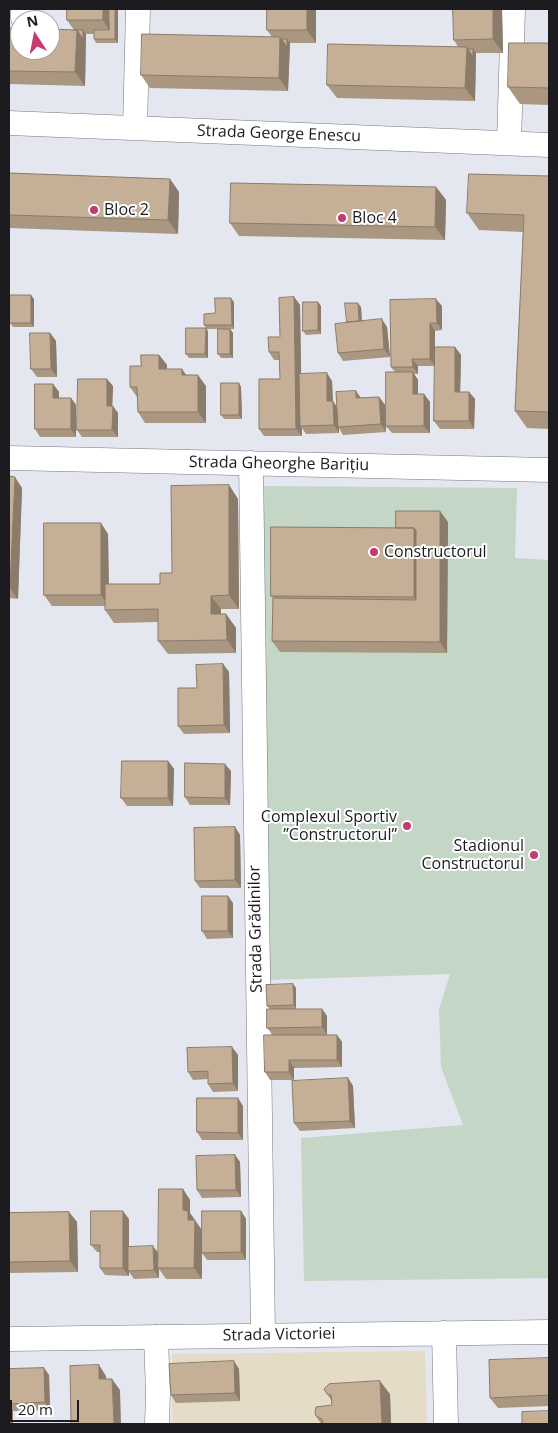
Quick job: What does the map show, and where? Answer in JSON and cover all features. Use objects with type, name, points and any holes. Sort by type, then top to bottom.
[{"type":"street","points":[[135,128],[138,9]]},
{"type":"street","points":[[509,143],[513,9]]},
{"type":"street","name":"Strada George Enescu","points":[[9,123],[549,144]]},
{"type":"street","name":"Strada Gheorghe Barițiu","points":[[9,458],[549,470]]},
{"type":"street","name":"Strada Grădinilor","points":[[251,463],[262,1335]]},
{"type":"street","name":"Strada Victoriei","points":[[9,1338],[549,1332]]},
{"type":"street","points":[[444,1333],[446,1424]]},
{"type":"street","points":[[156,1337],[157,1424]]},
{"type":"shaded area","points":[[425,1351],[427,1424],[172,1424],[172,1354]]},
{"type":"green space","name":"Complexul Sportiv ”Constructorul”","points":[[261,486],[517,488],[515,558],[549,560],[549,1278],[304,1281],[301,1138],[463,1125],[441,1067],[439,1009],[450,974],[266,980]]},
{"type":"building","points":[[67,9],[103,9],[103,20],[67,20]]},
{"type":"building","points":[[109,9],[115,9],[115,39],[94,39],[94,30],[109,30]]},
{"type":"building","points":[[267,9],[307,9],[307,30],[267,30]]},
{"type":"building","points":[[453,9],[493,9],[493,39],[454,40]]},
{"type":"building","points":[[9,28],[10,60],[60,60],[60,29],[77,30],[75,72],[9,71]]},
{"type":"building","points":[[77,30],[83,30],[83,39]]},
{"type":"building","points":[[142,34],[280,37],[279,78],[141,75]]},
{"type":"building","points":[[282,39],[287,39],[287,47]]},
{"type":"building","points":[[509,43],[549,43],[549,88],[508,87]]},
{"type":"building","points":[[328,44],[467,47],[465,88],[327,85]]},
{"type":"building","points":[[468,49],[473,49],[473,56]]},
{"type":"building","name":"Bloc 2","points":[[9,173],[170,179],[168,220],[9,215]]},
{"type":"building","points":[[469,174],[549,176],[549,412],[515,411],[524,215],[467,213]]},
{"type":"building","name":"Bloc 4","points":[[231,183],[436,187],[435,227],[230,223]]},
{"type":"building","points":[[10,295],[31,295],[31,323],[10,323]]},
{"type":"building","points":[[294,297],[296,429],[259,429],[259,379],[280,379],[279,352],[269,352],[268,337],[280,337],[279,298]]},
{"type":"building","points":[[215,298],[231,298],[232,325],[204,325],[204,314],[215,313]]},
{"type":"building","points":[[436,299],[437,323],[430,323],[430,359],[412,359],[413,367],[391,367],[390,300]]},
{"type":"building","points":[[303,302],[318,302],[318,330],[303,331]]},
{"type":"building","points":[[345,303],[358,303],[359,321],[347,322]]},
{"type":"building","points":[[382,319],[384,349],[338,353],[335,324]]},
{"type":"building","points":[[186,328],[206,328],[205,354],[186,354]]},
{"type":"building","points":[[218,329],[230,329],[230,354],[218,354]]},
{"type":"building","points":[[30,333],[50,333],[51,369],[31,369]]},
{"type":"building","points":[[435,347],[455,347],[455,392],[469,392],[469,421],[434,421]]},
{"type":"building","points":[[141,355],[159,355],[159,369],[182,369],[182,375],[198,375],[198,412],[138,412],[137,387],[130,387],[130,366],[141,366]]},
{"type":"building","points":[[386,372],[413,372],[413,394],[424,394],[424,426],[386,426]]},
{"type":"building","points":[[327,373],[327,401],[333,401],[334,425],[300,426],[299,374]]},
{"type":"building","points":[[78,379],[107,379],[107,406],[113,406],[112,430],[77,430]]},
{"type":"building","points":[[221,383],[239,383],[239,415],[221,415]]},
{"type":"building","points":[[35,384],[53,384],[53,398],[71,398],[71,429],[35,429]]},
{"type":"building","points":[[356,391],[356,398],[379,397],[381,424],[338,427],[336,392]]},
{"type":"building","points":[[9,476],[15,477],[10,588],[9,588]]},
{"type":"building","points":[[229,485],[229,595],[211,596],[211,614],[226,614],[227,640],[158,641],[158,609],[105,610],[105,584],[160,584],[160,573],[172,573],[171,486]]},
{"type":"building","points":[[396,511],[440,511],[440,642],[272,641],[273,598],[416,600],[416,530],[414,528],[396,528]]},
{"type":"building","points":[[44,523],[101,523],[101,595],[44,595]]},
{"type":"building","points":[[271,527],[414,528],[414,597],[271,596]]},
{"type":"building","points":[[223,664],[224,725],[178,726],[178,688],[197,688],[196,665]]},
{"type":"building","points":[[122,761],[168,761],[168,798],[121,798]]},
{"type":"building","points":[[185,763],[225,764],[225,798],[185,797]]},
{"type":"building","points":[[235,827],[235,880],[195,881],[194,828]]},
{"type":"building","points":[[202,896],[228,896],[228,931],[202,931]]},
{"type":"building","points":[[293,984],[294,1005],[267,1006],[266,985]]},
{"type":"building","points":[[267,1009],[322,1009],[322,1027],[267,1028]]},
{"type":"building","points":[[264,1035],[337,1035],[337,1060],[289,1060],[289,1072],[265,1072]]},
{"type":"building","points":[[232,1047],[233,1083],[208,1084],[208,1071],[188,1072],[187,1048]]},
{"type":"building","points":[[348,1078],[350,1121],[294,1123],[292,1081]]},
{"type":"building","points":[[197,1098],[238,1098],[238,1133],[197,1132]]},
{"type":"building","points":[[235,1155],[236,1190],[197,1190],[196,1156]]},
{"type":"building","points":[[159,1189],[183,1189],[183,1210],[188,1211],[188,1220],[195,1220],[194,1268],[158,1268]]},
{"type":"building","points":[[91,1211],[123,1211],[123,1268],[100,1268],[100,1245],[91,1245]]},
{"type":"building","points":[[202,1211],[241,1211],[241,1252],[202,1253]]},
{"type":"building","points":[[69,1212],[70,1261],[9,1262],[9,1213]]},
{"type":"building","points":[[153,1246],[154,1270],[128,1271],[128,1247]]},
{"type":"building","points":[[549,1358],[549,1395],[490,1398],[489,1360]]},
{"type":"building","points":[[234,1361],[235,1393],[171,1395],[169,1364]]},
{"type":"building","points":[[99,1365],[99,1379],[112,1379],[114,1424],[71,1424],[70,1366]]},
{"type":"building","points":[[44,1368],[45,1402],[9,1404],[9,1369]]},
{"type":"building","points":[[380,1381],[382,1424],[323,1424],[322,1419],[316,1416],[316,1407],[332,1405],[331,1395],[327,1394],[324,1389],[329,1384]]},
{"type":"building","points":[[549,1411],[549,1424],[522,1424],[522,1412]]},
{"type":"place","name":"Bloc 2","points":[[94,210]]},
{"type":"place","name":"Bloc 4","points":[[342,218]]},
{"type":"place","name":"Constructorul","points":[[374,552]]},
{"type":"place","name":"Complexul Sportiv ”Constructorul”","points":[[407,826]]},
{"type":"place","name":"Stadionul Constructorul","points":[[534,855]]}]
